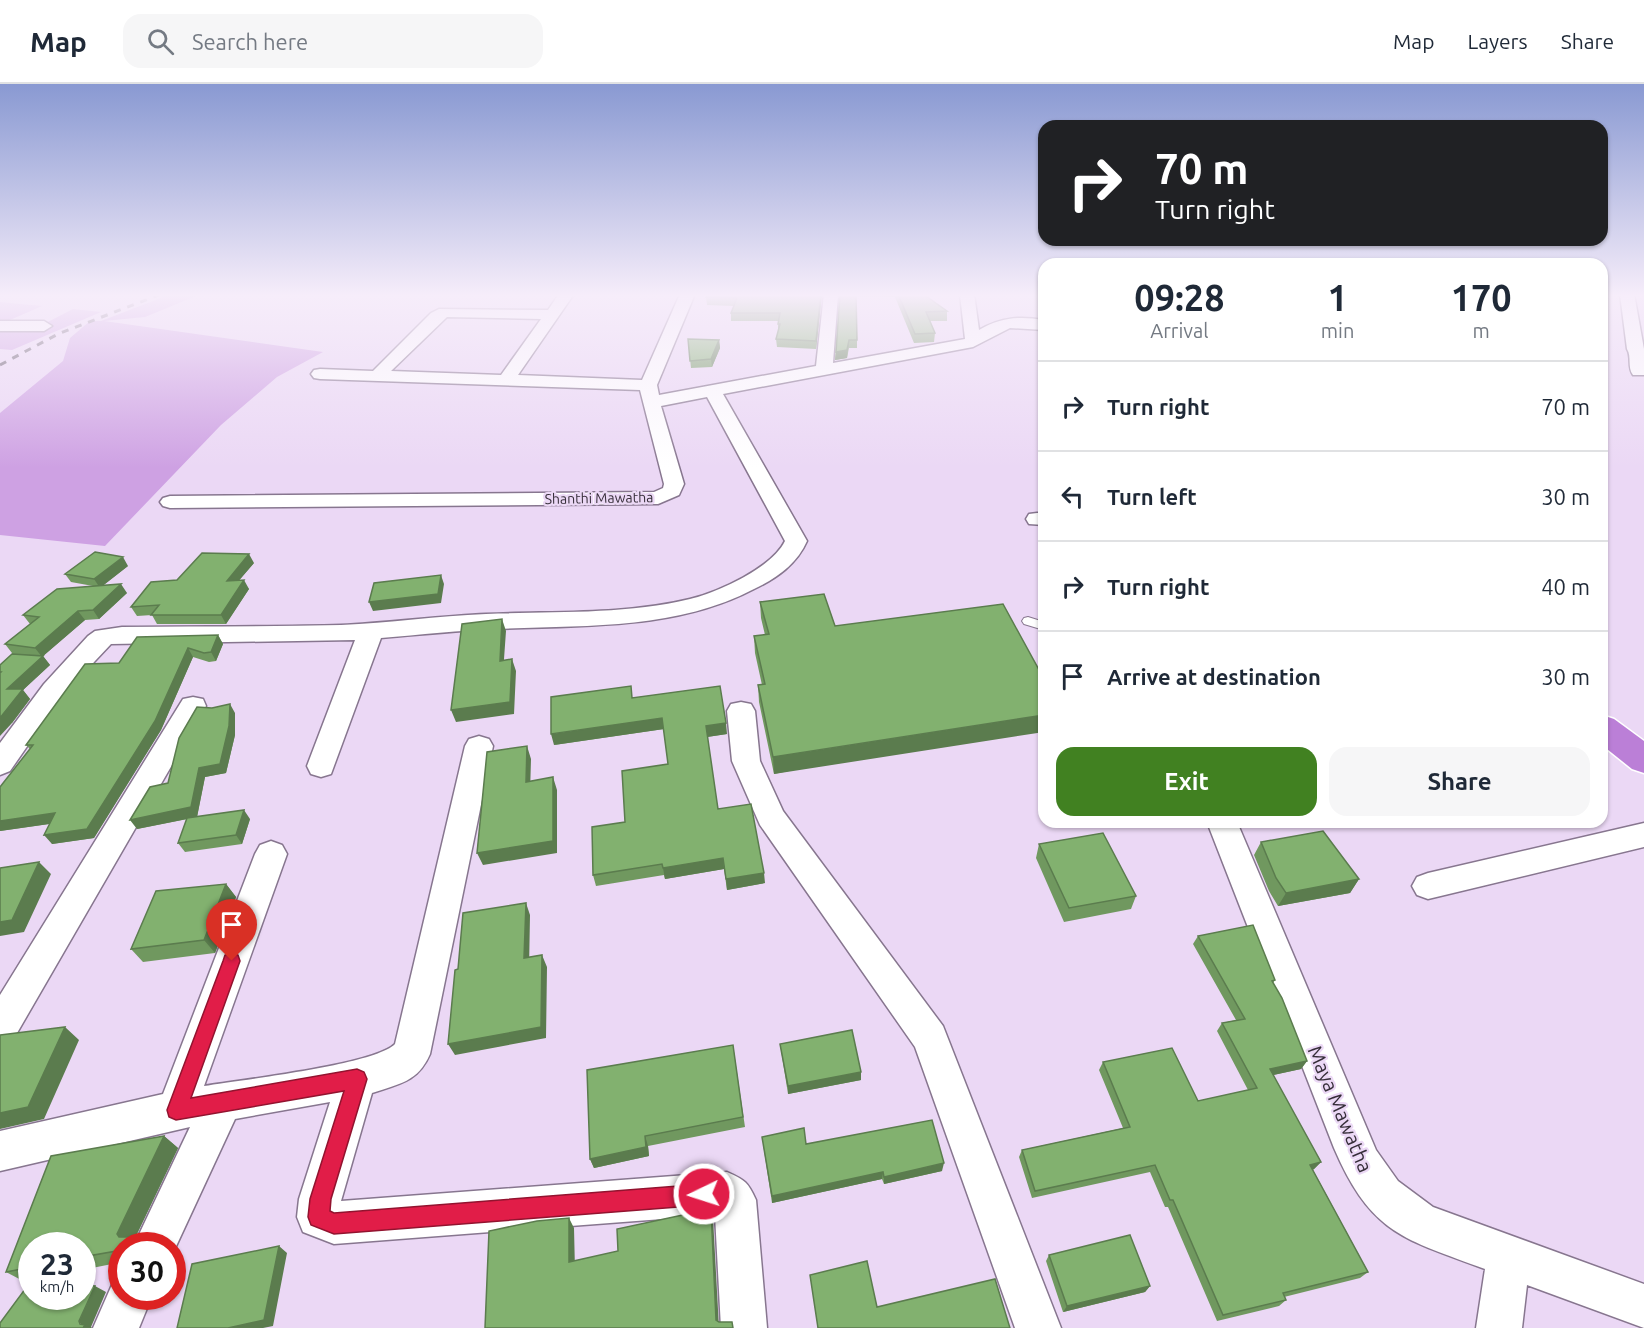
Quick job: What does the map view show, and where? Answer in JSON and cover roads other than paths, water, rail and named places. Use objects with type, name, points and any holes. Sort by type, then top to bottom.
[{"type":"highway","points":[[1608,732],[1644,760]]},
{"type":"street","points":[[376,377],[401,352]]},
{"type":"street","points":[[507,380],[527,352]]},
{"type":"street","points":[[650,393],[666,352]]},
{"type":"street","points":[[824,371],[826,352]]},
{"type":"street","points":[[320,374],[507,380],[650,393],[711,389],[824,371],[921,352]]},
{"type":"street","points":[[1640,371],[1642,354]]},
{"type":"street","points":[[0,764],[53,690],[104,637],[371,631],[473,622],[613,616],[690,606],[740,589],[790,555],[796,541],[711,389]]},
{"type":"street","name":"Shanthi Mawatha","points":[[170,502],[658,498],[672,491],[674,484],[650,393]]},
{"type":"street","points":[[321,766],[371,631]]},
{"type":"street","points":[[0,1028],[193,706]]},
{"type":"street","points":[[741,711],[746,761],[771,817],[930,1038],[1038,1328]]},
{"type":"street","points":[[0,1151],[176,1110],[357,1079],[400,1065],[411,1054],[479,746]]},
{"type":"street","name":"Maya Mawatha","points":[[1224,828],[1368,1178],[1391,1205],[1421,1224],[1644,1306]]},
{"type":"street","points":[[1428,886],[1644,835]]},
{"type":"street","points":[[176,1110],[271,855]]},
{"type":"street","points":[[357,1079],[320,1199],[318,1217],[334,1223],[727,1192],[735,1200],[744,1328]]},
{"type":"street","points":[[161,1232],[223,1102]]},
{"type":"street","points":[[1499,1328],[1509,1256]]},
{"type":"street","points":[[116,1328],[124,1310]]},
{"type":"lane","points":[[1028,621],[1038,624]]},
{"type":"railway","points":[[0,365],[24,352]]}]
